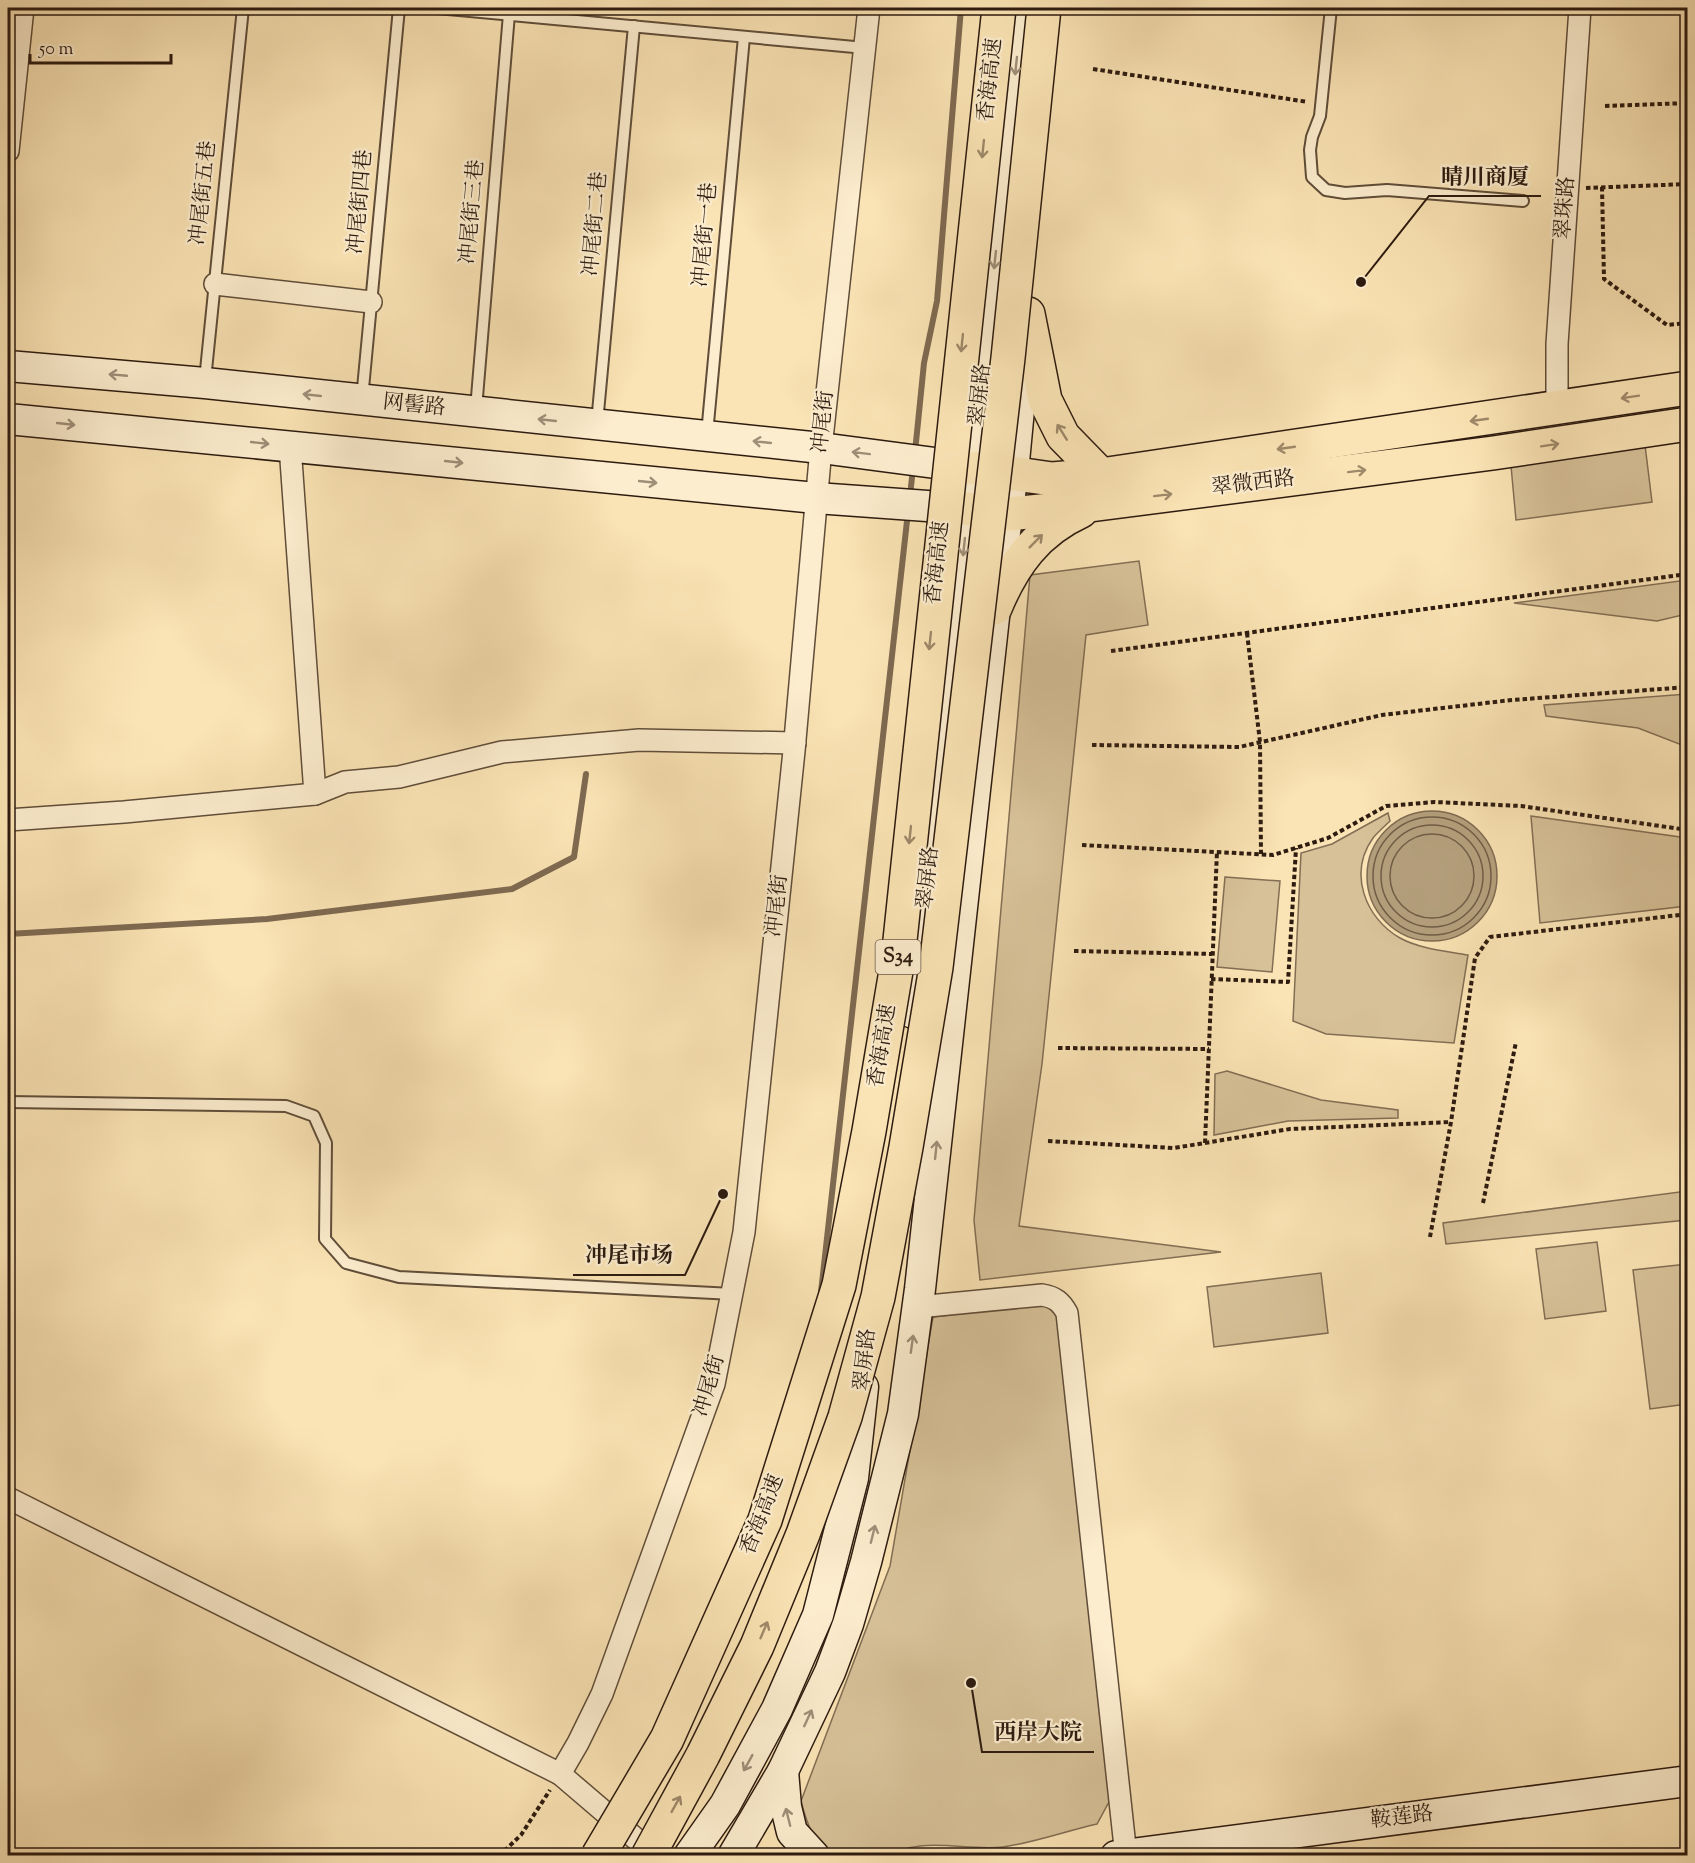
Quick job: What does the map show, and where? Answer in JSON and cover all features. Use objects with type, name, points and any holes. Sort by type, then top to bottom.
[{"type":"main road","name":"香海高速","points":[[598,1856],[667,1739],[765,1520],[839,1285],[869,1131],[898,959],[999,8]]},
{"type":"main road","name":"翠屏路","points":[[690,1855],[725,1805],[777,1709],[818,1615],[853,1478],[876,1265],[919,966],[1022,8]]},
{"type":"main road","name":"香海高速","points":[[648,1856],[703,1755],[757,1646],[803,1534],[845,1417],[878,1297],[936,967],[1008,358],[1044,8]]},
{"type":"main road","name":"翠屏路","points":[[733,1856],[783,1771],[830,1672],[848,1624],[866,1562],[903,1414],[918,1307],[995,608],[1013,472],[1059,8]]},
{"type":"main road","points":[[995,608],[1016,565],[1037,539],[1103,489],[1063,436],[1045,400],[1028,314]]},
{"type":"main road","name":"网髻路","points":[[8,366],[205,383],[820,448]]},
{"type":"main road","name":"翠微西路","points":[[8,419],[816,498],[1008,514],[1103,489],[1557,408],[1688,388]]},
{"type":"main road","name":"翠微西路","points":[[820,448],[1013,472],[1103,489],[1493,453],[1688,424]]},
{"type":"main road","points":[[818,1615],[848,1624]]},
{"type":"main road","points":[[783,1771],[786,1807],[792,1832],[814,1856]]},
{"type":"main road","name":"鞍莲路","points":[[1123,1855],[1688,1781]]},
{"type":"main road","name":"鞍莲路","points":[[1256,1856],[1688,1798]]},
{"type":"street","points":[[8,151],[22,8]]},
{"type":"street","name":"冲尾街","points":[[560,1774],[602,1694],[714,1384],[744,1232],[795,743],[820,448],[869,8]]},
{"type":"street","name":"翠珠路","points":[[1557,408],[1557,344],[1580,8]]},
{"type":"street","points":[[214,284],[371,302]]},
{"type":"street","points":[[290,446],[315,794]]},
{"type":"street","points":[[8,820],[124,812],[315,794],[345,782],[399,777],[502,752],[639,740],[795,743]]},
{"type":"street","points":[[918,1307],[1042,1295],[1053,1297],[1062,1304],[1067,1313],[1123,1855]]},
{"type":"street","points":[[8,1498],[560,1774],[656,1856]]},
{"type":"lane","name":"冲尾街五巷","points":[[205,383],[243,8]]},
{"type":"lane","name":"冲尾街四巷","points":[[362,401],[399,8]]},
{"type":"lane","points":[[438,8],[865,48]]},
{"type":"lane","points":[[1331,8],[1320,116],[1310,150],[1312,177],[1326,190],[1345,193],[1387,190],[1523,201]]},
{"type":"lane","name":"冲尾街三巷","points":[[476,412],[509,14]]},
{"type":"lane","name":"冲尾街二巷","points":[[597,425],[634,26]]},
{"type":"lane","name":"冲尾街一巷","points":[[707,436],[744,37]]},
{"type":"lane","points":[[8,1102],[286,1106],[314,1116],[326,1143],[325,1239],[346,1263],[399,1277],[733,1294]]},
{"type":"path","points":[[1093,69],[1321,104]]},
{"type":"path","points":[[1605,106],[1688,103]]},
{"type":"path","points":[[1567,189],[1688,184]]},
{"type":"path","points":[[1602,187],[1604,279],[1667,325],[1688,323]]},
{"type":"path","points":[[1111,651],[1688,574]]},
{"type":"path","points":[[1247,633],[1260,742],[1261,854]]},
{"type":"path","points":[[1092,745],[1239,747],[1382,715],[1512,700],[1688,687]]},
{"type":"path","points":[[1082,845],[1273,855],[1328,838],[1386,806],[1435,802],[1521,806],[1688,830]]},
{"type":"path","points":[[1211,979],[1288,982],[1296,848]]},
{"type":"path","points":[[1205,1143],[1217,851]]},
{"type":"path","points":[[1430,1238],[1451,1122],[1475,958],[1490,937],[1688,914]]},
{"type":"path","points":[[1074,951],[1212,954]]},
{"type":"path","points":[[1483,1203],[1515,1042]]},
{"type":"path","points":[[1058,1047],[1209,1049]]},
{"type":"path","points":[[1048,1141],[1174,1148],[1290,1129],[1451,1122]]},
{"type":"path","points":[[500,1856],[521,1835],[560,1774]]},
{"type":"shaded area","points":[[1645,445],[1652,502],[1516,520],[1511,466]]},
{"type":"shaded area","points":[[1139,561],[1148,625],[1086,635],[1042,1064],[1019,1226],[1221,1252],[980,1280],[974,1220],[1030,575]]},
{"type":"shaded area","points":[[1687,580],[1687,614],[1657,621],[1514,603]]},
{"type":"shaded area","points":[[1687,694],[1687,747],[1638,728],[1546,716],[1544,705]]},
{"type":"shaded area","points":[[1388,813],[1390,821],[1373,838],[1366,852],[1361,880],[1364,894],[1369,907],[1378,919],[1400,938],[1425,947],[1468,955],[1454,1043],[1326,1034],[1293,1021],[1301,853],[1332,844]]},
{"type":"shaded area","points":[[1531,816],[1687,838],[1687,906],[1540,923]]},
{"type":"shaded area","points":[[1225,877],[1280,881],[1272,972],[1217,967]]},
{"type":"shaded area","points":[[1227,1071],[1321,1100],[1398,1110],[1398,1118],[1288,1121],[1214,1135],[1215,1074]]},
{"type":"shaded area","points":[[1687,1191],[1687,1220],[1446,1244],[1443,1223]]},
{"type":"shaded area","points":[[1597,1242],[1606,1311],[1545,1319],[1536,1249]]},
{"type":"shaded area","points":[[1687,1264],[1687,1404],[1650,1409],[1633,1270]]},
{"type":"shaded area","points":[[1321,1273],[1328,1333],[1214,1347],[1207,1287]]},
{"type":"shaded area","points":[[1055,1302],[1110,1800],[1097,1824],[1014,1845],[993,1848],[930,1845],[866,1855],[838,1854],[823,1846],[812,1833],[801,1801],[890,1566],[933,1317]]},
{"type":"water","points":[[1432,811],[1457,816],[1478,830],[1492,851],[1497,876],[1492,901],[1478,922],[1457,936],[1432,941],[1407,936],[1386,922],[1372,901],[1367,876],[1372,851],[1386,830],[1407,816]]},
{"type":"waterway","points":[[915,452],[924,363],[937,301],[961,8]]},
{"type":"waterway","points":[[910,496],[913,468]]},
{"type":"waterway","points":[[821,1292],[908,512]]},
{"type":"waterway","points":[[8,934],[267,919],[512,889],[574,857],[586,774]]},
{"type":"place","name":"晴川商厦","points":[[1361,282]]},
{"type":"place","name":"冲尾市场","points":[[723,1194]]},
{"type":"place","name":"西岸大院","points":[[971,1683]]}]
